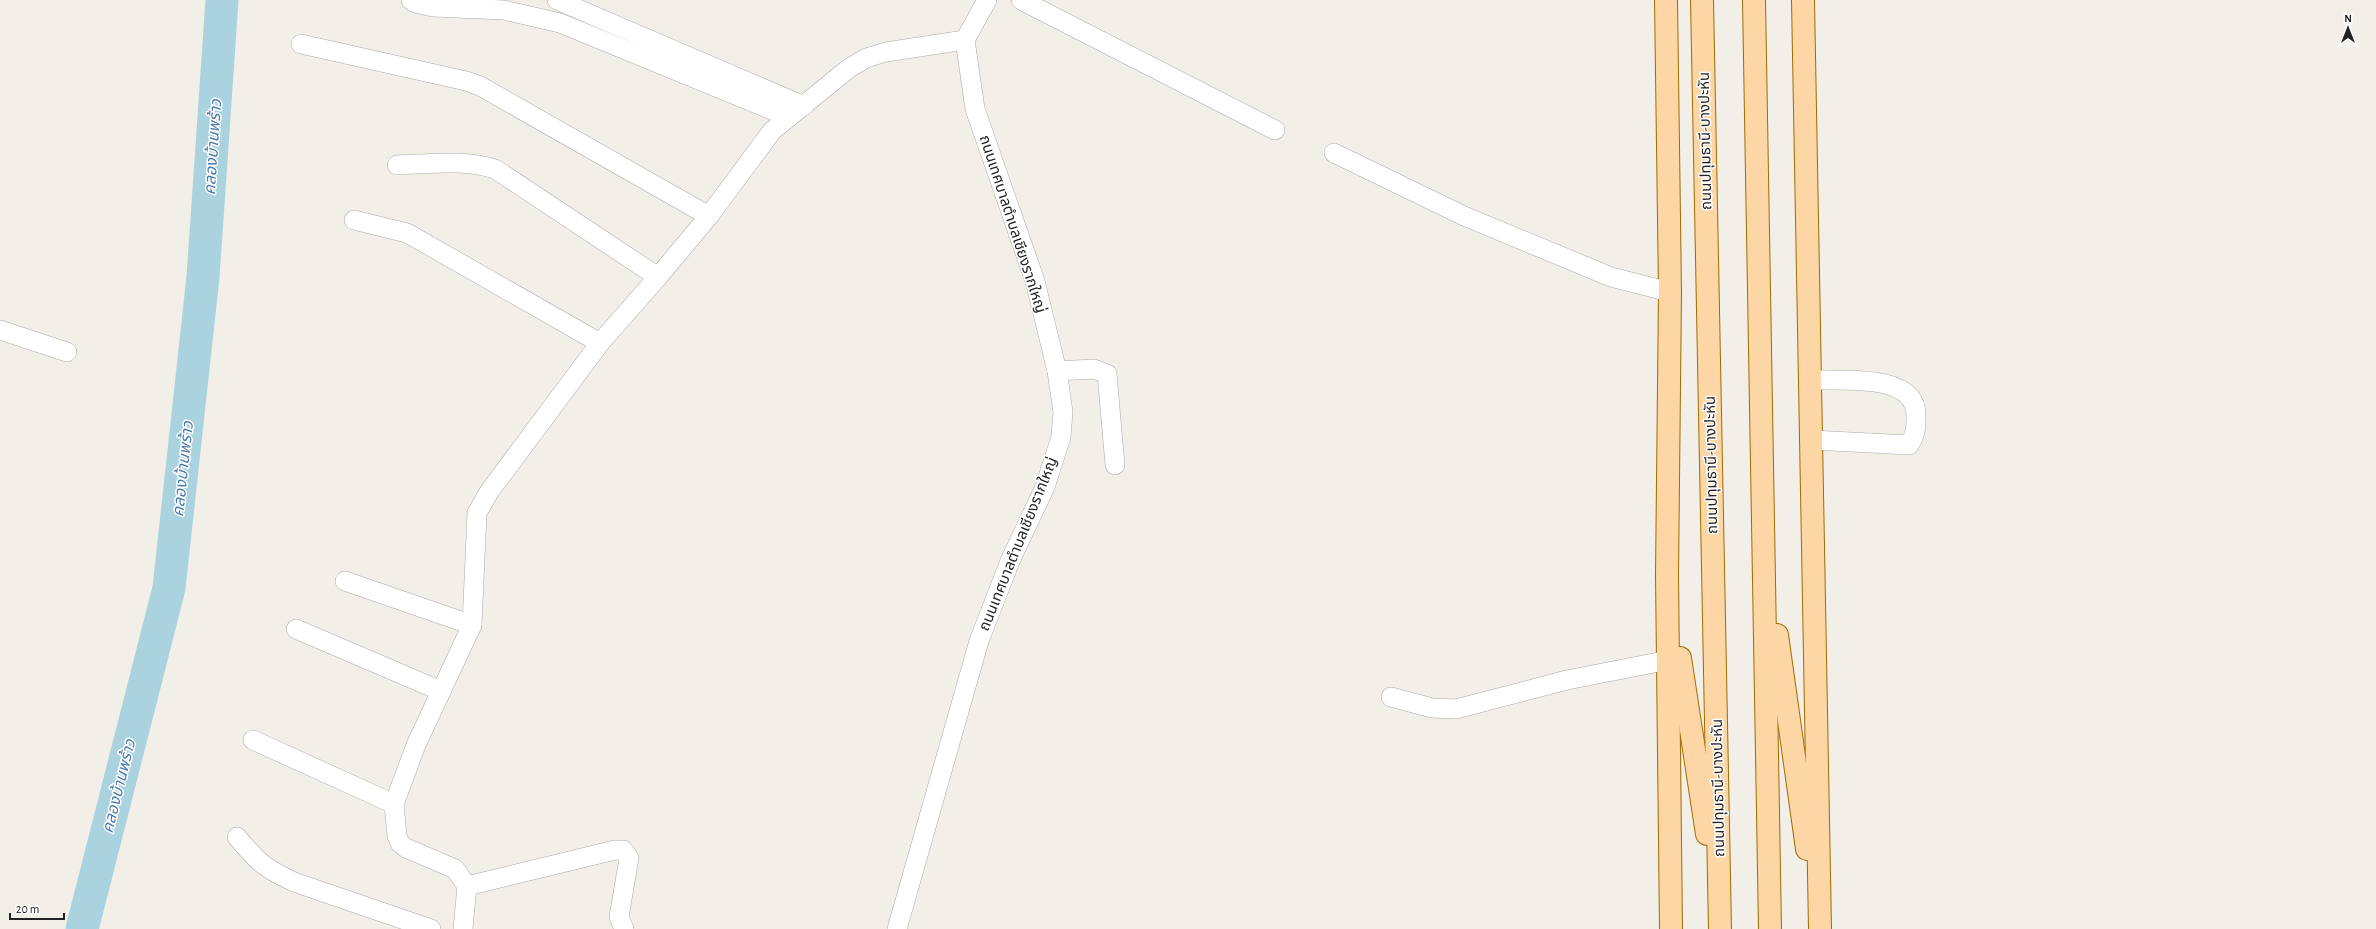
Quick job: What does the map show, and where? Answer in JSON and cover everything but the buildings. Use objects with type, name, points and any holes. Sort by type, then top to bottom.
[{"type":"main road","points":[[1666,0],[1670,292],[1667,575],[1671,929]]},
{"type":"main road","name":"ถนนปทุมธานี-บางปะหัน","points":[[1702,0],[1720,922]]},
{"type":"main road","points":[[1754,0],[1770,929]]},
{"type":"main road","points":[[1803,0],[1811,380],[1819,929]]},
{"type":"main road","points":[[1764,541],[1819,929]]},
{"type":"main road","points":[[1667,575],[1720,922]]},
{"type":"street","points":[[411,0],[415,3],[433,7],[504,10],[560,23],[797,111]]},
{"type":"street","points":[[557,0],[797,111]]},
{"type":"street","points":[[463,929],[467,886],[455,869],[406,848],[400,843],[397,836],[394,804],[416,745],[472,625],[477,514],[489,492],[600,343],[709,216],[772,132],[848,69],[866,58],[886,52],[965,40],[986,0]]},
{"type":"street","points":[[1021,0],[1275,130]]},
{"type":"street","name":"ถนนเทศบาลตำบลเชียงรากใหญ่","points":[[897,929],[979,641],[1010,561],[1045,487],[1061,436],[1063,412],[1057,371],[1035,282],[975,109],[965,40]]},
{"type":"street","points":[[301,44],[466,81],[480,86],[709,216]]},
{"type":"street","points":[[1334,152],[1472,219],[1611,277],[1670,292]]},
{"type":"street","points":[[397,165],[461,163],[481,164],[495,169],[658,277]]},
{"type":"street","points":[[354,220],[407,233],[600,343]]},
{"type":"street","points":[[0,330],[67,352]]},
{"type":"street","points":[[1057,371],[1094,369],[1107,374],[1115,465]]},
{"type":"street","points":[[1811,380],[1876,381],[1896,387],[1907,395],[1916,409],[1915,433],[1909,445],[1812,440]]},
{"type":"street","points":[[346,581],[472,625]]},
{"type":"street","points":[[296,629],[441,691]]},
{"type":"street","points":[[1391,697],[1432,708],[1456,709],[1567,680],[1669,660]]},
{"type":"street","points":[[253,740],[394,804]]},
{"type":"street","points":[[237,837],[258,862],[280,876],[431,929]]},
{"type":"street","points":[[467,886],[614,850],[623,850],[629,858],[619,917],[624,929]]},
{"type":"waterway","name":"คลองบ้านพร้าว","points":[[82,929],[169,588],[203,277],[222,0]]}]
